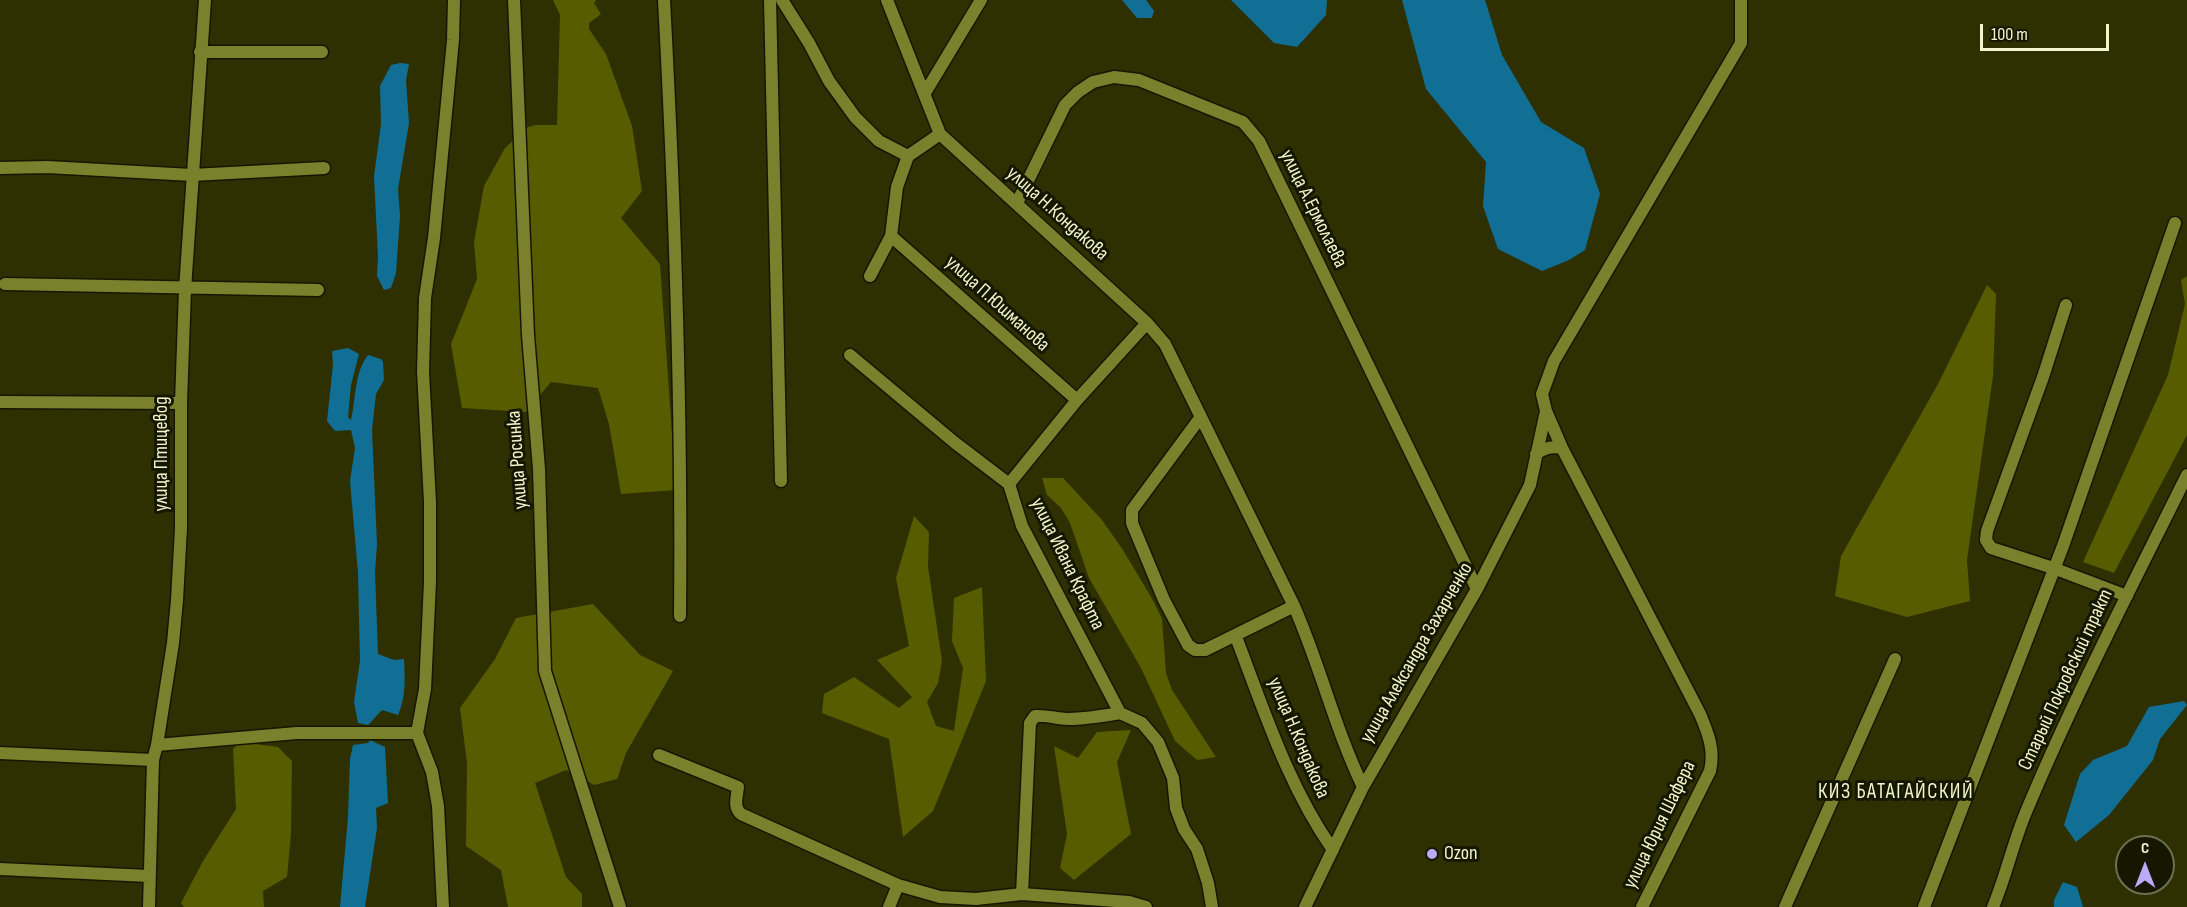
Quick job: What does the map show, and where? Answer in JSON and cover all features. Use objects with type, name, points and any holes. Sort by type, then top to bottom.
[{"type":"street","name":"улица Птицевод","points":[[149,907],[153,760],[173,643],[177,600],[181,528],[181,403],[185,289],[205,0]]},
{"type":"street","points":[[444,907],[438,806],[432,772],[417,733],[425,689],[429,582],[430,502],[423,372],[425,298],[434,238],[453,40],[454,0]]},
{"type":"street","name":"улица Росинка","points":[[514,0],[528,335],[540,470],[544,671],[620,907]]},
{"type":"street","points":[[664,0],[676,290],[681,493],[680,616]]},
{"type":"street","points":[[770,0],[781,481]]},
{"type":"street","points":[[782,0],[829,81],[855,117],[879,141],[908,156]]},
{"type":"street","points":[[870,276],[891,236],[897,187],[908,156],[940,134],[887,0]]},
{"type":"street","points":[[925,93],[981,0]]},
{"type":"street","points":[[1562,448],[1546,411],[1542,394],[1554,361],[1741,43],[1741,0]]},
{"type":"street","points":[[200,52],[322,52]]},
{"type":"street","name":"улица А.Ермолаева","points":[[1017,203],[1065,105],[1093,82],[1114,77],[1139,80],[1243,122],[1259,141],[1478,589]]},
{"type":"street","name":"улица Н.Кондакова","points":[[940,134],[1147,323],[1165,344],[1294,606],[1306,633],[1346,753],[1363,787]]},
{"type":"street","points":[[0,168],[47,167],[192,175],[324,168]]},
{"type":"street","points":[[1924,907],[2053,568],[2175,223]]},
{"type":"street","name":"улица П.Юшманова","points":[[891,236],[1077,400]]},
{"type":"street","points":[[5,284],[318,290]]},
{"type":"street","points":[[2066,305],[2043,377],[1987,531],[1986,540],[1991,548],[2127,596]]},
{"type":"street","points":[[1009,484],[1077,400],[1147,323]]},
{"type":"street","name":"улица Ивана Крафта","points":[[850,355],[954,442],[1009,484],[1022,526],[1120,713]]},
{"type":"street","points":[[0,402],[181,403]]},
{"type":"street","name":"улица Александра Захарченко","points":[[1305,907],[1363,787],[1478,589],[1530,485],[1546,411]]},
{"type":"street","points":[[1200,418],[1132,510],[1132,523],[1164,600],[1188,645],[1195,650],[1205,650],[1236,637],[1294,606]]},
{"type":"street","points":[[1536,454],[1553,446],[1562,448]]},
{"type":"street","name":"улица Юрия Шафера","points":[[1562,448],[1700,714],[1710,738],[1713,761],[1705,783],[1642,907]]},
{"type":"street","name":"Старый Покровский тракт","points":[[1993,907],[2005,876],[2014,842],[2073,706],[2187,475]]},
{"type":"street","name":"улица Н.Кондакова","points":[[1236,637],[1287,771],[1314,824],[1333,850]]},
{"type":"street","points":[[1785,907],[1895,659]]},
{"type":"street","points":[[1022,894],[1030,723],[1035,716],[1045,715],[1064,720],[1120,713],[1142,723],[1158,742],[1173,778],[1176,808],[1184,829],[1197,849],[1208,883],[1212,907]]},
{"type":"street","points":[[157,746],[297,733],[417,733]]},
{"type":"street","points":[[0,753],[153,760]]},
{"type":"street","points":[[659,755],[738,787],[736,804],[737,811],[741,814],[898,885],[940,897],[976,899],[1022,894],[1129,902],[1146,907]]},
{"type":"street","points":[[0,869],[149,876]]},
{"type":"street","points":[[889,907],[898,885]]},
{"type":"shaded area","points":[[553,0],[596,0],[594,3],[601,14],[589,23],[589,29],[606,54],[632,126],[642,191],[621,218],[660,264],[676,490],[621,494],[609,424],[598,388],[551,382],[526,412],[462,408],[451,344],[477,279],[474,242],[484,186],[505,148],[528,127],[557,125],[560,15]]},
{"type":"shaded area","points":[[2187,276],[2187,435],[2114,573],[2083,562],[2168,375],[2185,304],[2181,280]]},
{"type":"shaded area","points":[[1987,285],[1996,294],[1993,376],[1967,560],[1970,601],[1907,617],[1835,596],[1841,556],[1938,384]]},
{"type":"shaded area","points":[[1042,478],[1063,478],[1102,520],[1123,550],[1162,619],[1166,673],[1172,690],[1216,757],[1197,760],[1175,741],[1141,668],[1089,578],[1070,523],[1061,508],[1047,495]]},
{"type":"shaded area","points":[[914,516],[929,532],[928,567],[942,661],[938,683],[927,702],[936,726],[954,731],[963,668],[952,641],[954,598],[982,587],[986,681],[933,811],[903,837],[889,739],[822,713],[824,694],[854,677],[899,708],[912,697],[877,660],[909,646],[896,578]]},
{"type":"shaded area","points":[[593,604],[640,655],[673,671],[626,753],[617,779],[594,785],[566,770],[535,783],[566,877],[582,894],[582,907],[508,907],[501,870],[466,846],[467,763],[460,708],[495,659],[516,618]]},
{"type":"shaded area","points":[[1131,730],[1117,762],[1131,834],[1074,880],[1060,868],[1067,834],[1054,746],[1078,758],[1097,732]]},
{"type":"shaded area","points":[[240,742],[278,747],[292,761],[291,834],[287,877],[263,891],[264,907],[184,907],[181,903],[203,861],[236,809],[233,749]]},
{"type":"water","points":[[1122,0],[1146,0],[1154,11],[1152,18],[1137,18]]},
{"type":"water","points":[[1231,0],[1327,0],[1326,15],[1297,47],[1274,43]]},
{"type":"water","points":[[1402,0],[1485,0],[1502,55],[1541,122],[1584,148],[1600,194],[1585,250],[1569,260],[1542,271],[1498,249],[1483,206],[1486,162],[1426,89]]},
{"type":"water","points":[[409,64],[406,80],[409,123],[398,189],[400,216],[396,273],[391,288],[384,290],[377,276],[374,176],[381,124],[380,86],[391,65]]},
{"type":"water","points":[[348,348],[359,354],[351,385],[348,417],[351,420],[363,362],[368,355],[381,359],[383,362],[384,380],[376,394],[372,430],[377,544],[375,572],[378,654],[394,660],[404,659],[404,694],[398,715],[382,710],[368,725],[358,723],[354,702],[360,661],[358,573],[350,481],[355,448],[351,430],[335,431],[327,421],[333,365],[332,351]]},
{"type":"water","points":[[2184,701],[2187,705],[2160,739],[2153,760],[2109,815],[2076,842],[2064,825],[2080,774],[2093,760],[2127,746],[2149,707]]},
{"type":"water","points":[[370,740],[385,747],[388,803],[376,808],[377,828],[365,907],[340,907],[348,817],[350,759],[353,745],[368,743]]},
{"type":"water","points":[[2063,882],[2077,887],[2083,907],[2054,907],[2054,900]]},
{"type":"place","name":"Ozon","points":[[1432,854]]},
{"type":"district","name":"КИЗ БАТАГАЙСКИЙ","points":[[1896,793]]}]
